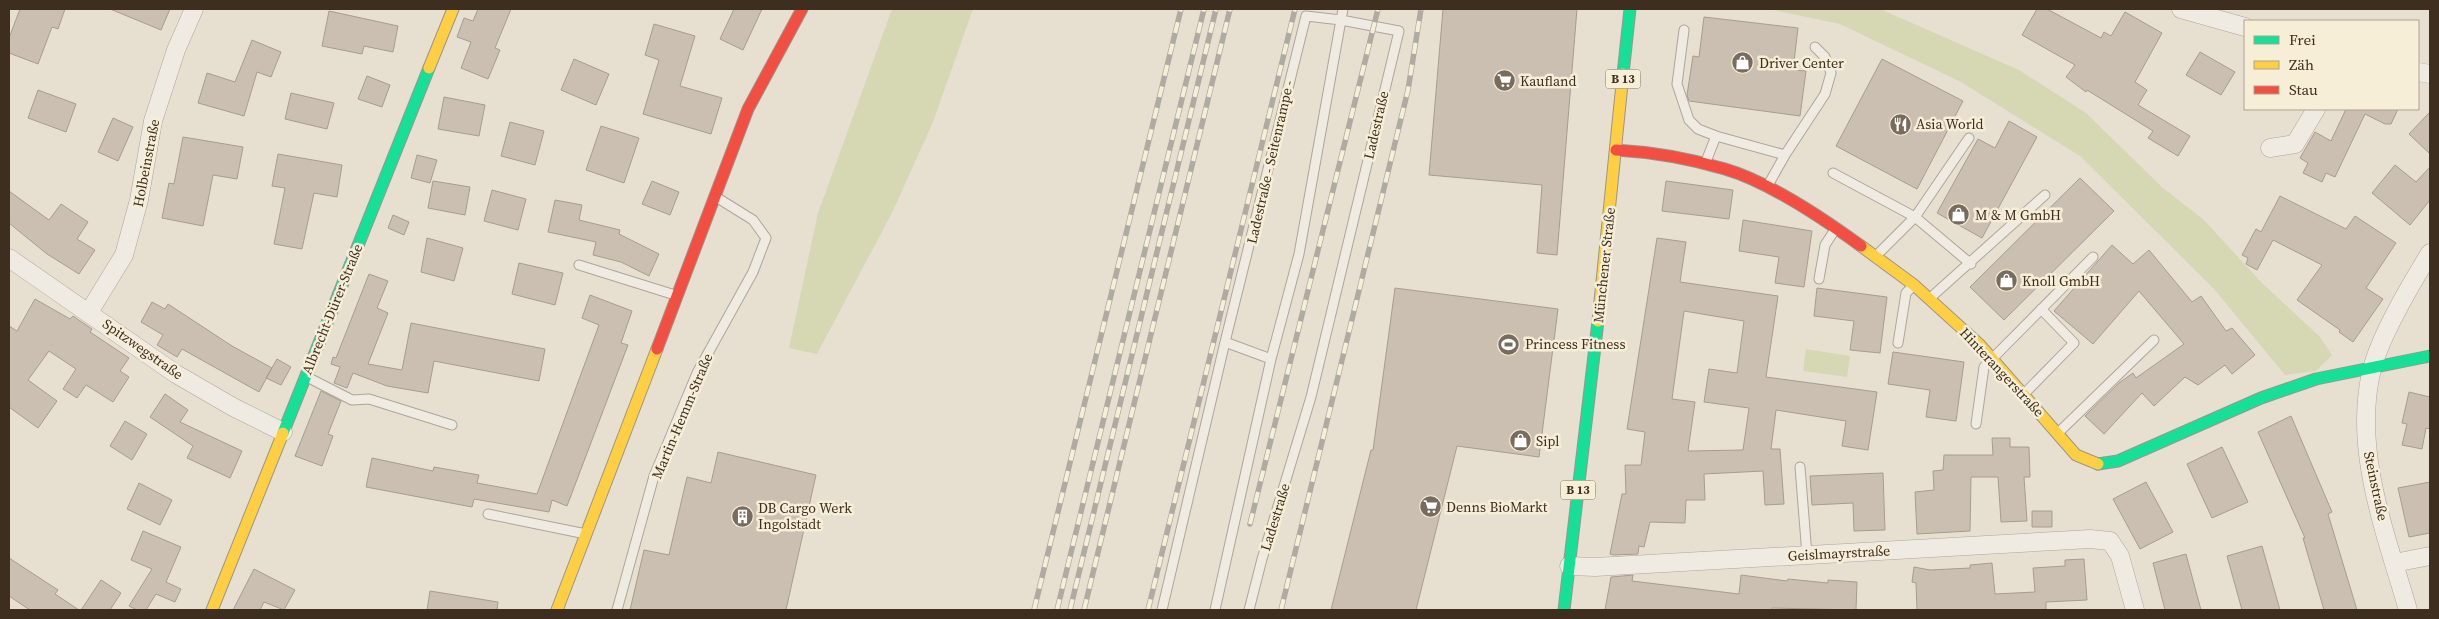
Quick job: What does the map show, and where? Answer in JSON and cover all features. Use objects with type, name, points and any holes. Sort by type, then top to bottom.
[{"type":"street","name":"Holbeinstraße","points":[[89,312],[124,255],[139,200],[153,121],[176,50],[194,9]]},
{"type":"street","name":"Albrecht-Dürer-Straße","points":[[212,610],[453,9]]},
{"type":"street","points":[[557,610],[713,196],[748,109],[802,9]]},
{"type":"street","name":"Münchener Straße","points":[[1564,610],[1593,370],[1630,9]]},
{"type":"street","points":[[2181,9],[2244,27]]},
{"type":"street","points":[[2270,148],[2295,144],[2315,110]]},
{"type":"street","name":"Hinterangerstraße","points":[[1616,150],[1638,151],[1726,169],[1767,187],[1836,228],[1914,285],[1991,358],[2076,455],[2096,464],[2118,461],[2261,398],[2316,379],[2430,356]]},
{"type":"street","name":"Steinstraße","points":[[2408,610],[2378,504],[2367,450],[2366,410],[2372,368],[2391,324],[2430,253]]},
{"type":"street","name":"Spitzwegstraße","points":[[9,258],[176,374],[233,408],[283,432]]},
{"type":"street","name":"Geislmayrstraße","points":[[1569,566],[1595,567],[2090,539],[2110,541],[2120,556],[2135,610]]},
{"type":"street","points":[[2394,563],[2430,556]]},
{"type":"lane","points":[[1215,610],[1271,359],[1298,254],[1343,9]]},
{"type":"lane","name":"Ladestraße - Seitenrampe -","points":[[1225,342],[1308,12],[1324,13],[1341,20]]},
{"type":"lane","name":"Ladestraße","points":[[1249,610],[1262,559],[1310,397],[1399,30],[1341,20]]},
{"type":"lane","points":[[1684,30],[1677,84],[1683,107],[1689,120],[1698,129],[1716,136],[1785,154]]},
{"type":"lane","points":[[1767,187],[1785,154],[1824,94],[1831,73],[1825,57],[1815,47]]},
{"type":"lane","points":[[1705,164],[1716,136]]},
{"type":"lane","points":[[1875,257],[1915,217],[1969,138]]},
{"type":"lane","points":[[1833,173],[1915,217],[1971,264]]},
{"type":"lane","points":[[1929,299],[1971,264],[2045,195]]},
{"type":"lane","name":"Martin-Hemm-Straße","points":[[617,610],[654,476],[698,373],[752,272],[766,238],[754,220],[713,196]]},
{"type":"lane","points":[[1819,279],[1825,245],[1836,228]]},
{"type":"lane","points":[[1976,424],[1984,367],[2093,257]]},
{"type":"lane","points":[[579,265],[676,296]]},
{"type":"lane","points":[[1898,344],[1906,294],[1914,285]]},
{"type":"lane","points":[[2024,394],[2074,343],[2041,309]]},
{"type":"lane","points":[[2058,433],[2154,340]]},
{"type":"lane","points":[[1162,610],[1225,342],[1271,359]]},
{"type":"lane","points":[[305,376],[352,400],[368,399],[452,425]]},
{"type":"lane","points":[[1800,467],[1807,555]]},
{"type":"lane","points":[[488,514],[586,534]]},
{"type":"green space","points":[[892,9],[973,9],[933,122],[892,213],[817,354],[789,348],[818,213]]},
{"type":"green space","points":[[1769,9],[1880,9],[2019,70],[2086,113],[2163,188],[2203,219],[2261,282],[2320,337],[2332,355],[2316,371],[2285,375],[2214,289],[2080,156],[1961,82],[1840,24]]},
{"type":"green space","points":[[1806,349],[1850,356],[1847,377],[1803,371]]},
{"type":"building","points":[[20,9],[65,9],[58,29],[52,27],[38,64],[9,53],[9,38]]},
{"type":"building","points":[[110,9],[170,9],[161,30]]},
{"type":"building","points":[[478,9],[511,9],[495,48],[500,50],[488,79],[461,68],[471,42],[457,37],[464,18],[473,21]]},
{"type":"building","points":[[734,9],[762,9],[743,50],[720,39]]},
{"type":"building","name":"Kaufland","points":[[1443,9],[1577,9],[1557,255],[1537,253],[1542,185],[1429,175]]},
{"type":"building","points":[[2037,9],[2047,9],[2101,38],[2104,32],[2111,36],[2125,12],[2162,33],[2135,82],[2147,90],[2138,105],[2190,136],[2178,156],[2148,138],[2153,131],[2087,90],[2086,92],[2066,77],[2075,65],[2022,35]]},
{"type":"building","points":[[329,11],[398,26],[393,52],[364,46],[362,54],[322,46]]},
{"type":"building","name":"Driver Center","points":[[1704,17],[1798,28],[1793,70],[1806,71],[1800,116],[1689,101],[1687,95],[1693,56],[1699,57]]},
{"type":"building","points":[[654,24],[695,36],[680,86],[722,98],[711,134],[643,114],[659,60],[645,55]]},
{"type":"building","points":[[252,40],[281,52],[271,77],[257,72],[244,116],[198,103],[207,73],[235,82]]},
{"type":"building","points":[[2200,52],[2235,72],[2221,95],[2186,75]]},
{"type":"building","points":[[574,59],[609,74],[596,105],[561,90]]},
{"type":"building","name":"Asia World","points":[[1882,59],[1963,101],[1917,189],[1836,146]]},
{"type":"building","points":[[367,76],[390,85],[382,107],[358,99]]},
{"type":"building","points":[[38,90],[76,104],[66,132],[28,118]]},
{"type":"building","points":[[291,93],[334,103],[327,129],[285,119]]},
{"type":"building","points":[[444,97],[485,105],[479,136],[438,129]]},
{"type":"building","points":[[2346,110],[2398,110],[2391,124],[2385,124],[2365,114],[2335,177],[2326,173],[2322,182],[2303,173],[2308,163],[2300,158],[2315,132],[2331,141]]},
{"type":"building","points":[[2430,112],[2430,154],[2409,134]]},
{"type":"building","points":[[113,118],[133,127],[118,161],[98,152]]},
{"type":"building","points":[[2009,121],[2037,137],[1982,238],[1937,213],[1978,139],[1995,148]]},
{"type":"building","points":[[510,122],[544,131],[535,165],[501,156]]},
{"type":"building","points":[[601,126],[639,138],[624,183],[586,170]]},
{"type":"building","points":[[183,137],[243,147],[237,179],[213,175],[203,226],[162,218],[169,183],[174,184]]},
{"type":"building","points":[[278,154],[342,165],[337,197],[314,193],[302,249],[274,244],[285,188],[272,186]]},
{"type":"building","points":[[417,155],[437,160],[430,183],[411,178]]},
{"type":"building","points":[[2395,165],[2416,182],[2430,167],[2430,200],[2410,225],[2372,193]]},
{"type":"building","points":[[2080,178],[2114,211],[2004,320],[1970,287]]},
{"type":"building","points":[[433,181],[470,187],[465,215],[428,208]]},
{"type":"building","points":[[652,181],[679,192],[670,215],[642,204]]},
{"type":"building","points":[[1666,181],[1733,190],[1729,219],[1662,211]]},
{"type":"building","points":[[492,190],[526,199],[518,230],[484,221]]},
{"type":"building","points":[[9,191],[49,220],[61,204],[88,222],[77,239],[95,250],[79,274],[47,254],[9,223]]},
{"type":"building","points":[[2280,196],[2346,229],[2355,216],[2396,243],[2366,288],[2383,299],[2353,342],[2339,332],[2340,330],[2297,300],[2322,265],[2273,240],[2257,270],[2246,264],[2248,258],[2242,255],[2256,229],[2261,232]]},
{"type":"building","points":[[555,200],[582,205],[579,220],[620,230],[619,234],[659,254],[649,276],[621,262],[593,255],[596,242],[548,232]]},
{"type":"building","points":[[393,215],[409,222],[404,235],[388,228]]},
{"type":"building","points":[[1743,220],[1812,231],[1804,287],[1775,283],[1779,257],[1739,251]]},
{"type":"building","points":[[427,238],[463,248],[454,281],[421,272]]},
{"type":"building","points":[[1657,238],[1686,242],[1680,282],[1778,296],[1766,377],[1877,392],[1868,450],[1842,446],[1846,421],[1776,410],[1771,449],[1780,449],[1784,504],[1765,505],[1763,471],[1704,474],[1705,500],[1686,500],[1685,523],[1650,522],[1644,547],[1639,546],[1638,554],[1614,555],[1610,554],[1622,494],[1626,494],[1625,465],[1641,465],[1645,432],[1627,429]],"holes":[[[1684,311],[1744,321],[1737,373],[1709,369],[1704,402],[1749,408],[1743,450],[1688,451],[1695,402],[1672,399]]]},
{"type":"building","points":[[2112,245],[2133,264],[2149,250],[2192,302],[2201,296],[2226,331],[2232,328],[2255,355],[2232,374],[2225,365],[2198,385],[2185,377],[2154,406],[2142,393],[2104,434],[2085,416],[2119,383],[2133,373],[2136,378],[2184,344],[2139,291],[2093,344],[2054,311]]},
{"type":"building","points":[[519,263],[563,273],[555,305],[512,294]]},
{"type":"building","points":[[369,274],[388,281],[377,308],[388,313],[368,364],[402,370],[411,323],[545,349],[539,381],[434,361],[428,393],[387,386],[353,373],[347,388],[334,383],[340,367],[331,364],[333,357],[336,358]]},
{"type":"building","points":[[1395,288],[1558,309],[1539,457],[1457,446],[1416,610],[1331,610],[1371,450],[1373,450]]},
{"type":"building","points":[[1817,288],[1887,297],[1880,353],[1850,350],[1854,321],[1814,316]]},
{"type":"building","points":[[590,295],[632,311],[621,343],[628,345],[567,506],[552,500],[549,512],[474,499],[472,507],[366,487],[372,458],[433,471],[434,467],[479,475],[477,483],[537,494],[599,325],[582,318]]},
{"type":"building","points":[[35,299],[70,319],[73,316],[92,329],[90,332],[129,358],[120,371],[129,377],[113,402],[86,385],[77,398],[63,389],[76,369],[49,351],[28,380],[57,401],[38,428],[9,407],[9,326],[17,331]]},
{"type":"building","points":[[152,302],[165,309],[168,304],[232,346],[272,368],[259,392],[182,349],[177,357],[157,345],[163,335],[141,322]]},
{"type":"building","points":[[1893,352],[1964,362],[1956,421],[1926,417],[1930,390],[1888,384]]},
{"type":"building","points":[[277,359],[291,367],[281,385],[266,378]]},
{"type":"building","points":[[321,391],[341,401],[328,434],[333,436],[322,466],[295,456]]},
{"type":"building","points":[[2409,392],[2430,397],[2430,429],[2426,428],[2422,449],[2402,445],[2407,424],[2402,423]]},
{"type":"building","points":[[165,394],[188,410],[180,422],[242,451],[230,478],[187,458],[193,446],[150,417]]},
{"type":"building","points":[[2291,416],[2332,512],[2328,514],[2357,610],[2324,610],[2303,538],[2305,538],[2258,432]]},
{"type":"building","points":[[125,421],[147,434],[132,460],[110,446]]},
{"type":"building","points":[[1992,438],[2010,438],[2010,447],[2029,447],[2030,477],[2024,477],[2027,521],[2001,522],[1998,477],[1971,477],[1970,531],[1917,534],[1915,492],[1934,490],[1933,471],[1943,470],[1944,455],[1993,455]]},
{"type":"building","points":[[2222,447],[2248,502],[2212,518],[2187,464]]},
{"type":"building","name":"DB Cargo Werk Ingolstadt","points":[[718,452],[816,475],[786,610],[630,610],[644,550],[669,555],[687,477],[711,483]]},
{"type":"building","points":[[1883,473],[1885,530],[1854,531],[1853,503],[1812,505],[1810,476]]},
{"type":"building","points":[[2146,482],[2173,532],[2140,549],[2113,499]]},
{"type":"building","points":[[2430,482],[2430,533],[2409,537],[2398,488]]},
{"type":"building","points":[[139,483],[172,500],[160,525],[127,509]]},
{"type":"building","points":[[2032,511],[2052,511],[2052,527],[2032,527]]},
{"type":"building","points":[[143,531],[181,547],[166,582],[181,589],[175,602],[156,594],[146,610],[137,610],[129,606],[152,569],[131,560]]},
{"type":"building","points":[[2262,546],[2280,610],[2242,610],[2227,556]]},
{"type":"building","points":[[2186,554],[2201,610],[2165,610],[2153,563]]},
{"type":"building","points":[[9,558],[58,590],[55,594],[79,610],[30,610],[9,596]]},
{"type":"building","points":[[2084,559],[2087,600],[2046,602],[2046,610],[1917,610],[1916,583],[1912,582],[1914,567],[1930,570],[1970,568],[1970,565],[1992,563],[1995,594],[2035,592],[2033,568],[2065,566],[2065,560]]},
{"type":"building","points":[[254,569],[295,590],[284,610],[264,602],[260,610],[233,610]]},
{"type":"building","points":[[1633,575],[1632,581],[1739,594],[1741,575],[1787,581],[1788,579],[1828,583],[1828,580],[1857,582],[1856,610],[1772,608],[1772,610],[1605,610],[1611,577]]},
{"type":"building","points":[[101,580],[121,593],[110,610],[81,610]]},
{"type":"building","points":[[430,591],[498,602],[497,610],[427,610]]},
{"type":"railway","points":[[1034,610],[1181,9]]},
{"type":"railway","points":[[1057,610],[1204,9]]},
{"type":"railway","points":[[1070,610],[1216,9]]},
{"type":"railway","points":[[1084,610],[1230,9]]},
{"type":"railway","points":[[1148,610],[1295,9]]},
{"type":"railway","points":[[1250,524],[1378,9]]},
{"type":"railway","points":[[1281,610],[1408,90],[1421,9]]},
{"type":"traffic: fast","points":[[1623,74],[1630,9]]},
{"type":"traffic: fast","points":[[283,433],[429,68]]},
{"type":"traffic: fast","points":[[1564,610],[1598,321]]},
{"type":"traffic: fast","points":[[2098,464],[2118,461],[2261,398],[2316,379],[2430,356]]},
{"type":"traffic: slow","points":[[429,68],[453,9]]},
{"type":"traffic: slow","points":[[1598,321],[1623,74]]},
{"type":"traffic: slow","points":[[1861,246],[1914,285],[1980,345],[2076,455],[2098,464]]},
{"type":"traffic: slow","points":[[557,610],[657,349]]},
{"type":"traffic: slow","points":[[212,610],[283,433]]},
{"type":"traffic: jam","points":[[657,349],[748,109],[802,9]]},
{"type":"traffic: jam","points":[[1616,150],[1643,152],[1685,159],[1712,165],[1742,175],[1796,202],[1861,246]]},
{"type":"place","name":"Driver Center","points":[[1743,63]]},
{"type":"place","name":"Kaufland","points":[[1504,81]]},
{"type":"place","name":"Asia World","points":[[1900,124]]},
{"type":"place","name":"M & M GmbH","points":[[1959,215]]},
{"type":"place","name":"Knoll GmbH","points":[[2006,281]]},
{"type":"place","name":"Princess Fitness","points":[[1509,344]]},
{"type":"place","name":"Sipl","points":[[1520,441]]},
{"type":"place","name":"Denns BioMarkt","points":[[1430,507]]},
{"type":"place","name":"DB Cargo Werk Ingolstadt","points":[[742,516]]}]
